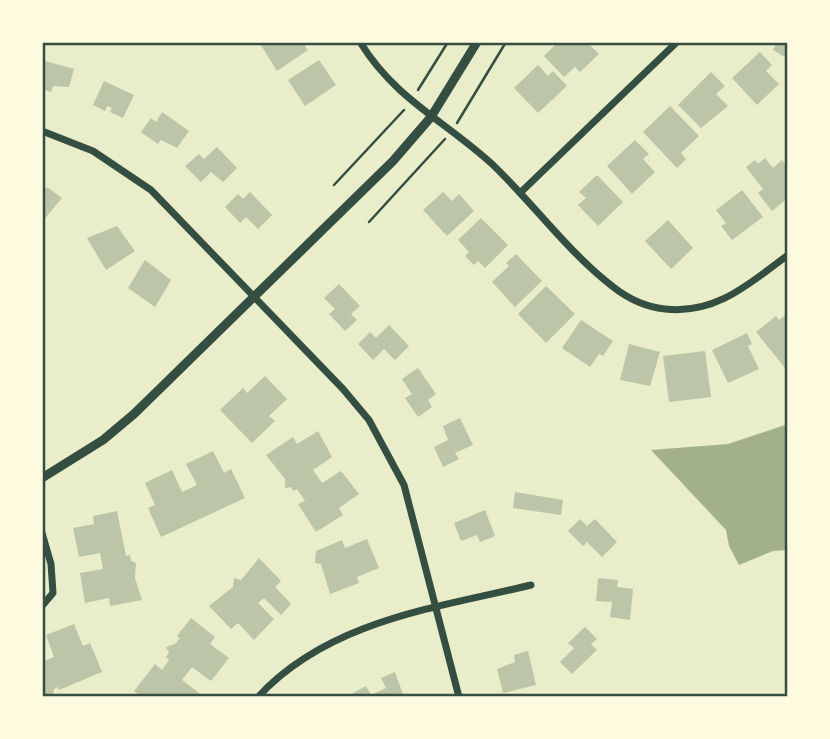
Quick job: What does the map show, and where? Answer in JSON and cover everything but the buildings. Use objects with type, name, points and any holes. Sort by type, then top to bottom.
[{"type":"street","points":[[360,42],[383,76],[430,117],[476,151],[611,286],[649,306],[692,309],[719,302],[788,255]]},
{"type":"street","points":[[42,478],[103,440],[134,414],[393,161],[430,117],[477,42]]},
{"type":"street","points":[[520,193],[677,42]]},
{"type":"street","points":[[42,131],[93,151],[131,175],[169,208],[343,389],[387,448],[411,508],[459,697]]},
{"type":"street","points":[[42,533],[51,564],[53,593],[42,606]]},
{"type":"street","points":[[258,697],[294,664],[360,628],[531,585]]},
{"type":"path","points":[[420,88],[447,42]]},
{"type":"path","points":[[459,121],[506,42]]},
{"type":"path","points":[[334,185],[400,117]]},
{"type":"path","points":[[369,222],[443,142]]},
{"type":"shaded area","points":[[788,424],[788,550],[773,551],[739,565],[729,546],[726,530],[651,450],[728,444]]}]
